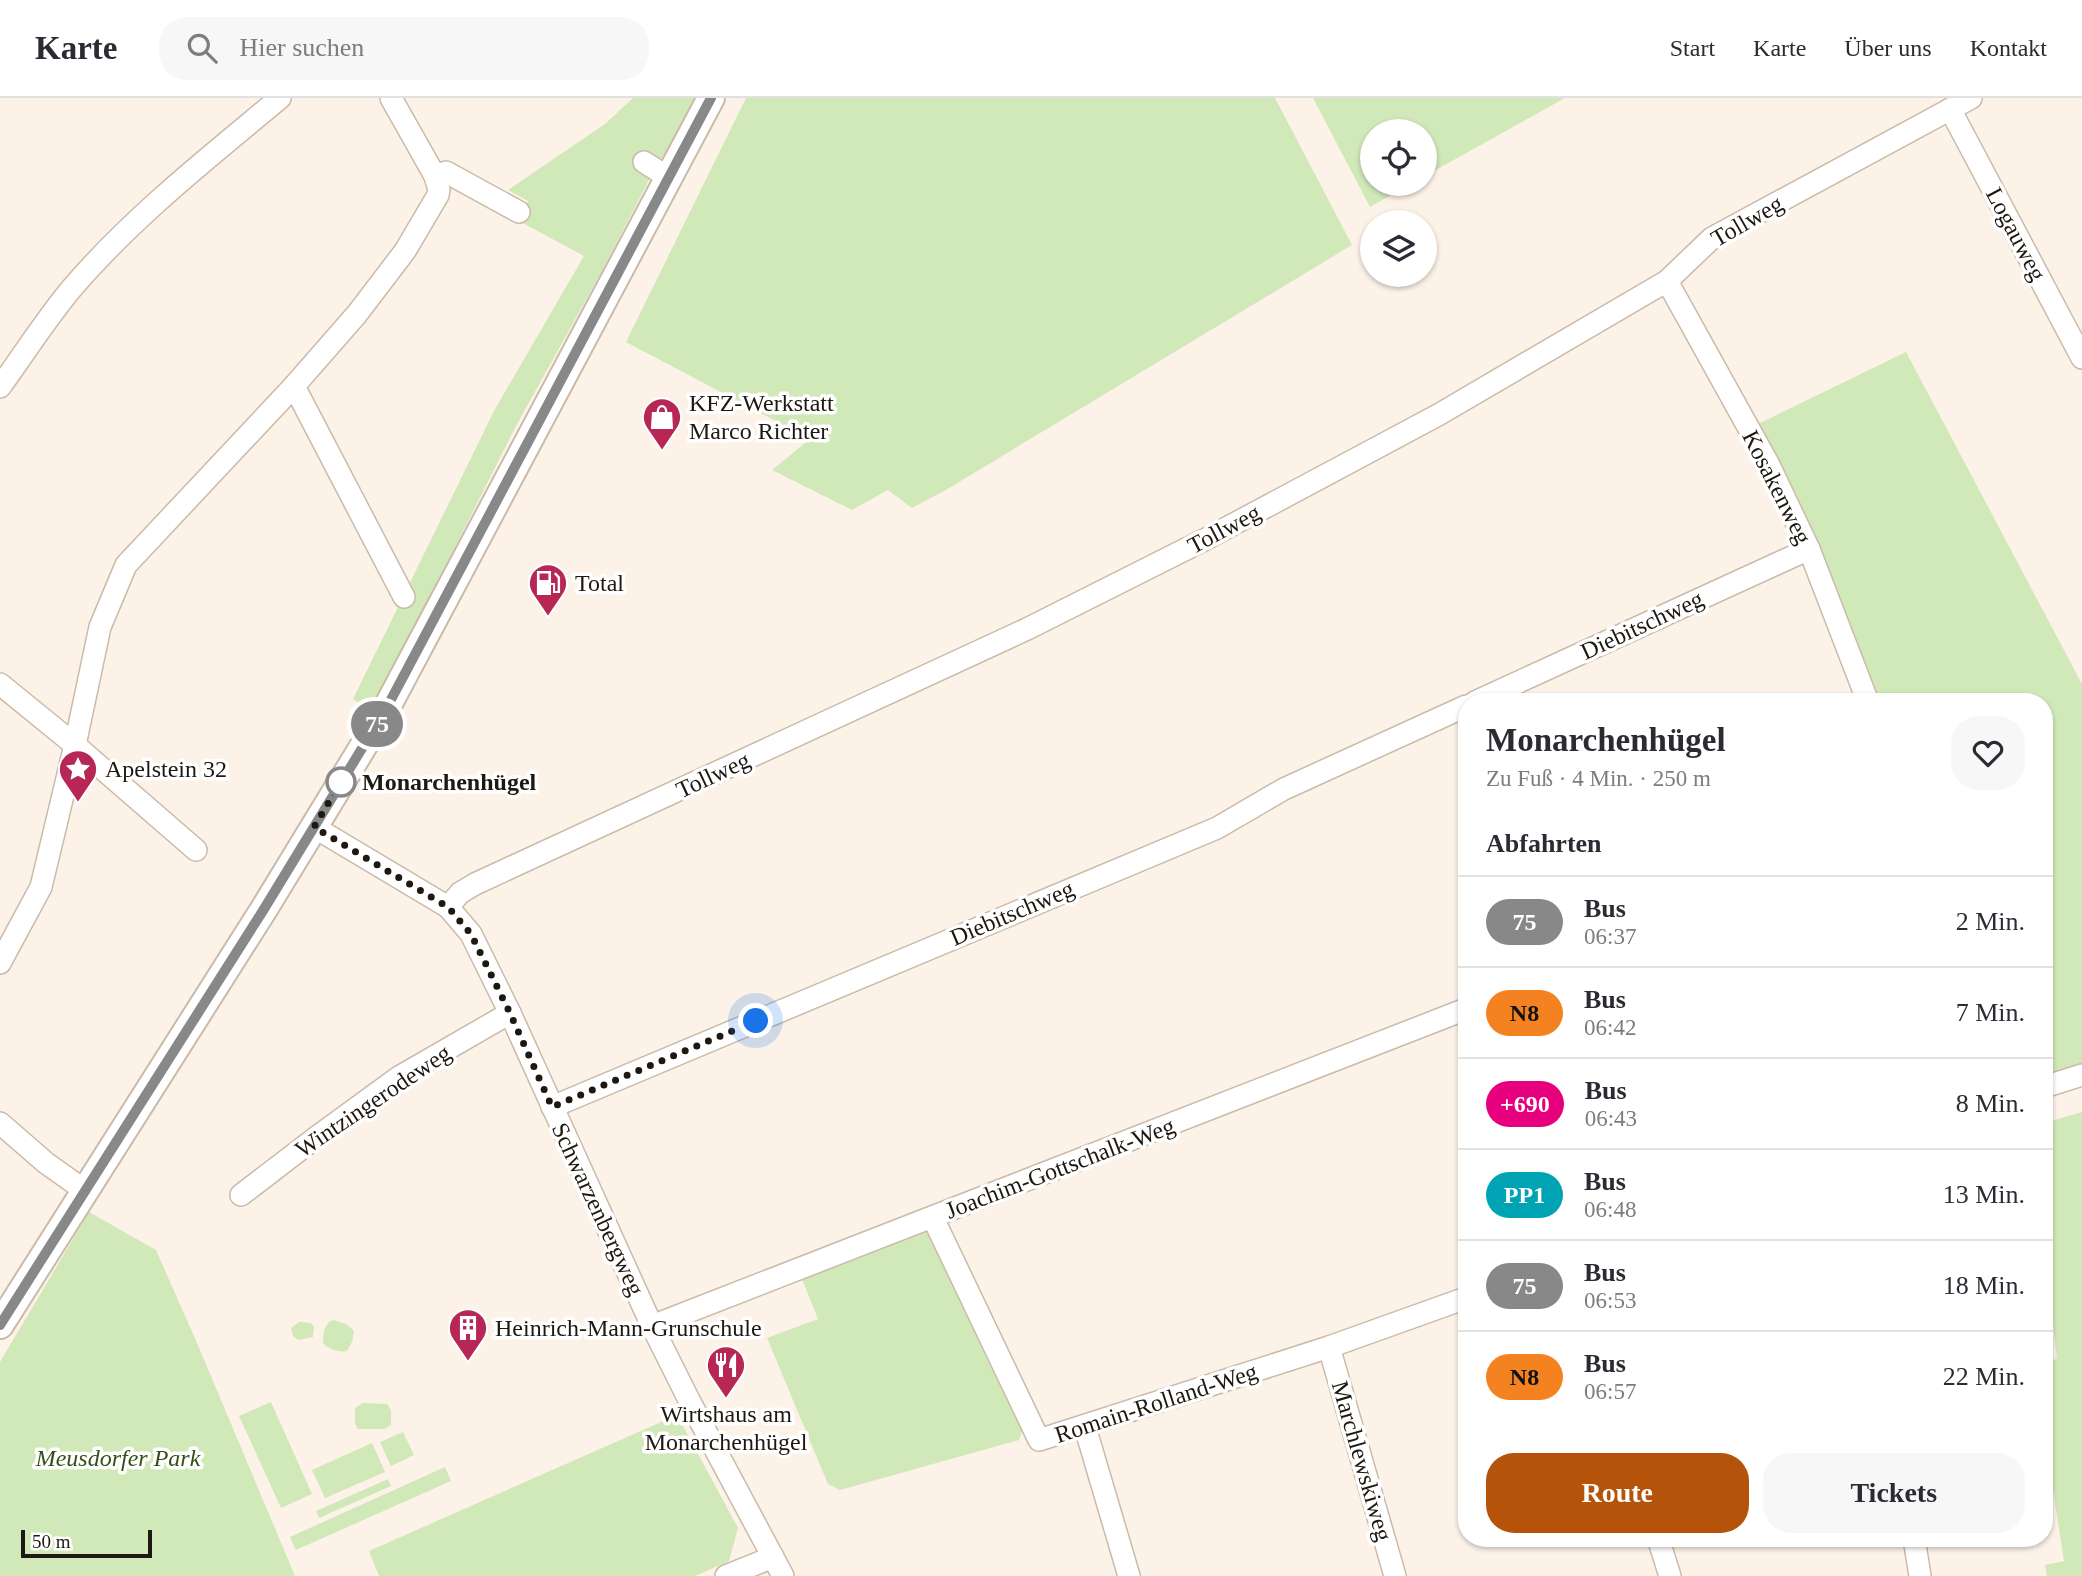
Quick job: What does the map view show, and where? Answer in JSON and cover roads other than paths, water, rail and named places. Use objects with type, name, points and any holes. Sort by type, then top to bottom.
[{"type":"main road","points":[[0,1325],[264,909],[386,709],[710,98]]},
{"type":"street","points":[[0,387],[71,290],[100,257],[175,184],[280,98]]},
{"type":"street","points":[[0,963],[41,887],[100,627],[126,565],[294,386],[357,314],[405,251],[438,195],[435,176],[391,98]]},
{"type":"street","name":"Tollweg","points":[[448,907],[460,893],[475,884],[1027,629],[1205,540],[1438,415],[1667,281],[1712,238],[1971,98]]},
{"type":"street","name":"Logauweg","points":[[1950,109],[2077,336],[2082,358]]},
{"type":"street","points":[[644,162],[669,178]]},
{"type":"street","points":[[435,176],[446,172],[519,212]]},
{"type":"street","name":"Kosakenweg","points":[[1667,281],[1768,463],[1809,549],[1865,693]]},
{"type":"street","points":[[294,386],[404,597]]},
{"type":"street","name":"Diebitschweg","points":[[1495,693],[1809,549]]},
{"type":"street","points":[[0,684],[196,850]]},
{"type":"street","name":"Diebitschweg","points":[[552,1107],[1217,828],[1284,789],[1458,710]]},
{"type":"street","name":"Schwarzenbergweg","points":[[314,827],[448,907],[471,934],[510,1013],[652,1326],[783,1576]]},
{"type":"street","name":"Joachim-Gottschalk-Weg","points":[[652,1326],[1458,1012]]},
{"type":"street","name":"Wintzingerodeweg","points":[[241,1195],[400,1077],[510,1013]]},
{"type":"street","points":[[2053,1084],[2082,1074]]},
{"type":"street","points":[[0,1123],[46,1163],[84,1190]]},
{"type":"street","name":"Romain-Rolland-Weg","points":[[933,1218],[1038,1440],[1329,1347],[1458,1301]]},
{"type":"street","name":"Marchlewskiweg","points":[[1329,1347],[1395,1576]]},
{"type":"street","points":[[1085,1427],[1129,1576]]},
{"type":"street","points":[[1661,1547],[1670,1576]]},
{"type":"street","points":[[1915,1547],[1920,1576]]},
{"type":"street","points":[[726,1576],[773,1556]]},
{"type":"place","name":"KFZ-Werkstatt Marco Richter","points":[[662,451]]},
{"type":"place","name":"Total","points":[[548,617]]},
{"type":"place","name":"Monarchenhügel","points":[[341,782]]},
{"type":"place","name":"Apelstein 32","points":[[78,803]]},
{"type":"place","name":"Heinrich-Mann-Grunschule","points":[[468,1362]]},
{"type":"place","name":"Wirtshaus am Monarchenhügel","points":[[726,1399]]},
{"type":"park label","name":"Meusdorfer Park","points":[[118,1458]]}]
